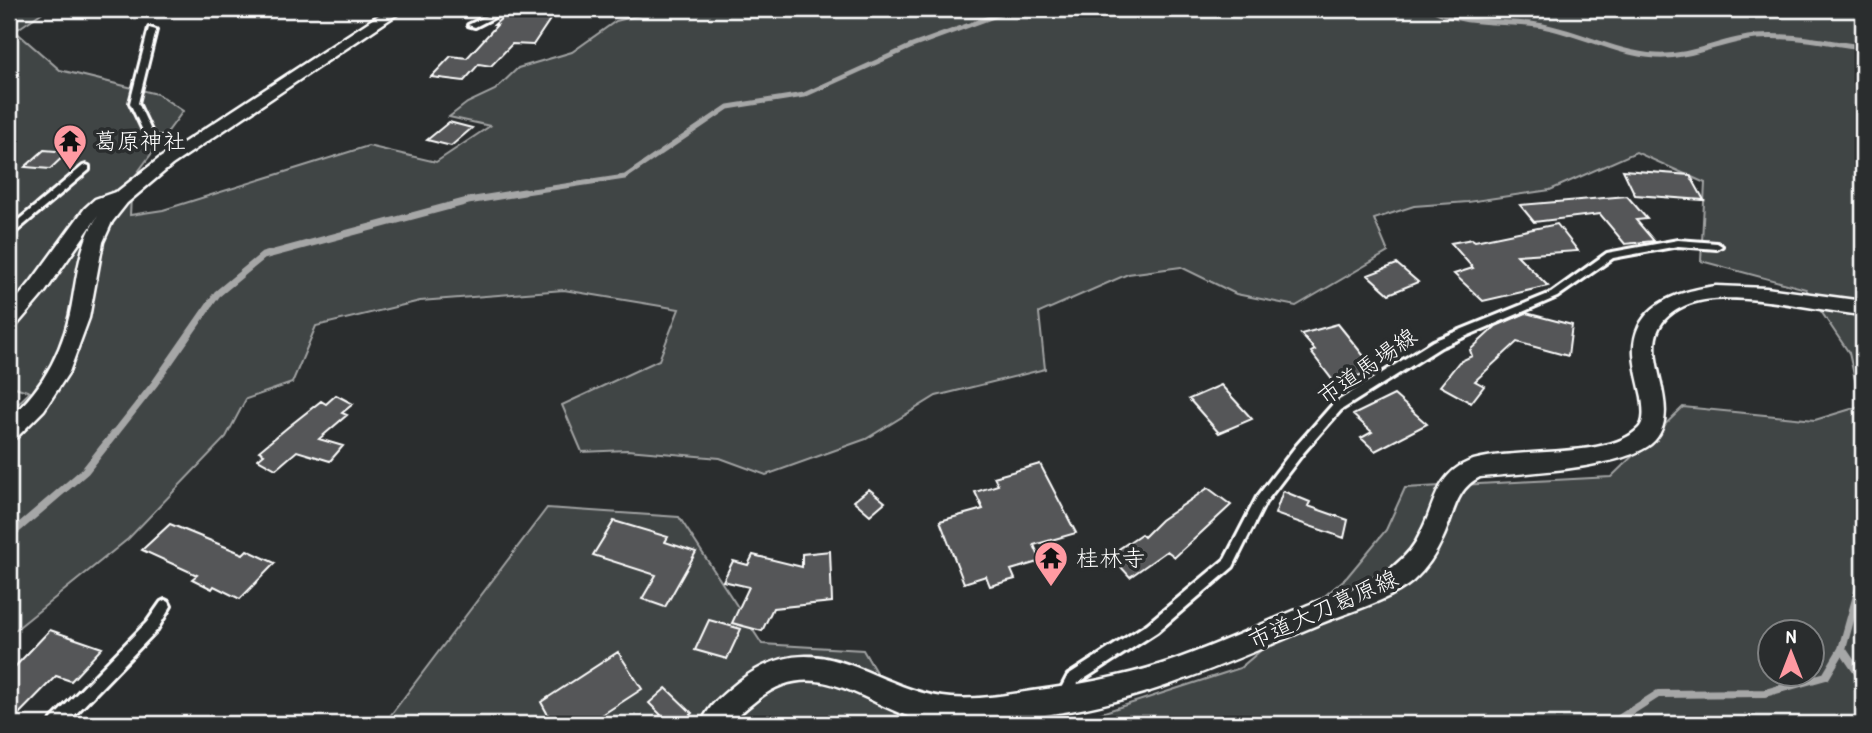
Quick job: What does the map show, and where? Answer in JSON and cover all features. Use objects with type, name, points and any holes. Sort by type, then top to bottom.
[{"type":"street","points":[[9,431],[44,396],[58,374],[78,323],[87,258],[101,226],[123,196],[184,150],[398,9]]},
{"type":"street","points":[[9,321],[30,298],[91,212],[101,203],[123,196]]},
{"type":"street","name":"市道大刀葛原線","points":[[715,724],[726,708],[759,682],[784,672],[812,668],[841,672],[920,707],[943,710],[991,710],[1100,695],[1164,676],[1392,582],[1423,553],[1454,480],[1465,472],[1477,468],[1599,454],[1625,447],[1646,436],[1655,418],[1644,348],[1646,334],[1650,322],[1674,302],[1689,295],[1730,292],[1863,308]]},
{"type":"lane","points":[[472,25],[506,9]]},
{"type":"lane","points":[[152,30],[134,103],[150,137],[184,150]]},
{"type":"lane","points":[[9,233],[86,168]]},
{"type":"lane","name":"市道馬場線","points":[[1061,701],[1073,679],[1152,628],[1229,563],[1261,500],[1337,407],[1437,344],[1554,295],[1610,255],[1678,243],[1717,246]]},
{"type":"lane","points":[[9,313],[30,298]]},
{"type":"lane","points":[[57,724],[144,635],[165,606]]},
{"type":"shaded area","points":[[9,9],[47,9],[15,31],[60,70],[157,94],[183,111],[132,180],[130,215],[163,210],[368,146],[436,162],[490,126],[449,117],[467,103],[495,90],[518,68],[572,52],[616,21],[664,9],[1863,9],[1863,724],[981,724],[1089,717],[1240,668],[1347,577],[1386,530],[1405,488],[1611,477],[1683,407],[1815,420],[1861,406],[1849,353],[1806,289],[1701,261],[1705,183],[1636,152],[1550,190],[1468,202],[1414,206],[1374,219],[1388,252],[1296,306],[1236,294],[1181,267],[1128,274],[1039,313],[1045,369],[936,396],[866,439],[766,475],[720,458],[627,450],[582,452],[562,405],[659,360],[679,309],[564,290],[420,301],[316,326],[292,383],[246,399],[226,437],[128,539],[9,635],[9,412],[30,392],[9,385]]},
{"type":"shaded area","points":[[547,508],[679,517],[762,644],[863,650],[906,724],[384,724]]},
{"type":"building","points":[[512,9],[557,9],[533,45],[512,44],[491,66],[479,64],[464,81],[431,77],[451,56],[467,58],[497,25],[494,25]]},
{"type":"building","points":[[449,122],[472,128],[451,146],[427,140]]},
{"type":"building","points":[[44,150],[68,152],[50,169],[25,167]]},
{"type":"building","points":[[1623,170],[1690,175],[1704,200],[1635,195]]},
{"type":"building","points":[[1627,196],[1647,219],[1636,220],[1654,241],[1625,244],[1600,214],[1534,222],[1520,205]]},
{"type":"building","points":[[1557,224],[1578,251],[1517,255],[1548,286],[1483,301],[1454,274],[1473,268],[1451,243],[1472,239],[1475,241]]},
{"type":"building","points":[[1397,264],[1418,282],[1389,294],[1368,275]]},
{"type":"building","points":[[1526,313],[1572,325],[1568,356],[1517,342],[1475,381],[1484,386],[1471,403],[1440,386],[1459,362],[1472,356],[1470,350],[1496,326]]},
{"type":"building","points":[[1338,324],[1376,371],[1334,382],[1311,352],[1315,350],[1301,334]]},
{"type":"building","points":[[1221,385],[1252,419],[1219,433],[1189,399]]},
{"type":"building","points":[[336,395],[353,404],[342,413],[347,415],[319,439],[343,446],[330,461],[297,451],[276,469],[258,459],[264,454],[259,451],[288,427],[321,401],[326,404]]},
{"type":"building","points":[[1394,395],[1427,424],[1375,451],[1361,438],[1372,432],[1353,415]]},
{"type":"building","points":[[1040,464],[1076,533],[1034,545],[1041,561],[1011,570],[1015,579],[990,586],[986,576],[964,583],[940,521],[983,509],[975,492],[998,485],[994,477]]},
{"type":"building","points":[[1208,488],[1231,505],[1175,557],[1167,551],[1130,577],[1110,555],[1141,534],[1144,537],[1161,520]]},
{"type":"building","points":[[869,489],[885,502],[870,515],[854,501]]},
{"type":"building","points":[[1283,491],[1310,502],[1308,506],[1348,520],[1344,538],[1275,514]]},
{"type":"building","points":[[614,521],[668,537],[665,542],[696,552],[665,607],[642,599],[656,575],[593,555]]},
{"type":"building","points":[[170,524],[243,554],[247,550],[275,563],[240,599],[214,586],[212,589],[192,579],[197,575],[142,550]]},
{"type":"building","points":[[830,551],[832,602],[773,608],[762,631],[732,623],[749,587],[723,581],[733,561],[748,565],[753,555],[802,567],[802,554]]},
{"type":"building","points":[[709,620],[741,629],[727,659],[695,650]]},
{"type":"building","points":[[50,630],[102,648],[71,681],[56,676],[9,724],[9,673]]},
{"type":"building","points":[[618,652],[642,689],[588,724],[553,724],[541,702]]},
{"type":"building","points":[[666,688],[692,713],[681,724],[652,724],[661,715],[649,703]]},
{"type":"waterway","points":[[512,194],[625,177],[728,107],[804,95],[912,46],[1013,9]]},
{"type":"waterway","points":[[1432,9],[1458,18],[1552,28],[1626,51],[1656,56],[1682,54],[1743,39],[1769,36],[1863,47]]},
{"type":"waterway","points":[[114,435],[155,383],[217,294],[263,256],[468,201],[524,192]]},
{"type":"waterway","points":[[9,536],[85,471],[115,433]]},
{"type":"waterway","points":[[1842,649],[1863,574]]},
{"type":"waterway","points":[[1611,724],[1658,694],[1765,693],[1826,676],[1842,649]]},
{"type":"waterway","points":[[1842,649],[1863,680]]},
{"type":"place","name":"葛原神社","points":[[70,171]]},
{"type":"place","name":"桂林寺","points":[[1051,588]]}]
